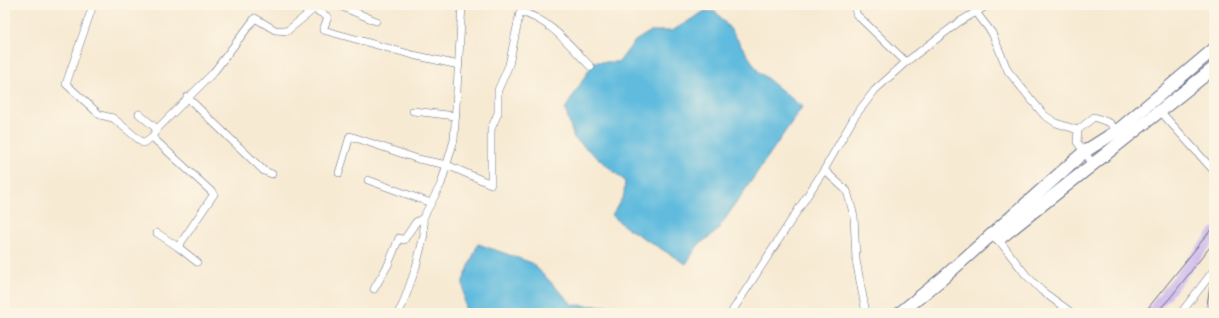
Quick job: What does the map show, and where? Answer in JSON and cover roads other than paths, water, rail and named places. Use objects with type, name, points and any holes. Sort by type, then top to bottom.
[{"type":"highway","points":[[912,313],[998,239],[1093,164],[1120,135],[1214,49]]},
{"type":"highway","points":[[900,313],[943,278],[1084,152],[1120,135],[1160,111],[1214,68]]},
{"type":"street","points":[[93,5],[66,84],[100,115],[113,118],[143,143],[152,137],[157,129],[212,73],[255,18],[275,30],[287,31],[314,9],[328,17],[323,30],[414,55],[459,65]]},
{"type":"street","points":[[338,5],[376,21]]},
{"type":"street","points":[[398,313],[403,304],[416,267],[424,234],[423,218],[441,184],[454,140],[462,5]]},
{"type":"street","points":[[855,5],[856,14],[906,62]]},
{"type":"street","points":[[731,313],[824,170],[855,116],[871,96],[906,62],[959,22],[988,5]]},
{"type":"street","points":[[339,173],[350,136],[418,159],[447,165],[491,184],[491,129],[498,113],[498,90],[509,65],[520,12],[532,15],[552,28],[591,67]]},
{"type":"street","points":[[976,12],[992,33],[1008,71],[1044,115],[1056,123],[1078,130]]},
{"type":"street","points":[[188,97],[264,171],[272,174]]},
{"type":"street","points":[[1160,111],[1214,171]]},
{"type":"street","points":[[413,112],[456,116]]},
{"type":"street","points":[[139,114],[157,129]]},
{"type":"street","points":[[1093,164],[1077,142],[1078,130],[1094,117],[1110,124],[1120,135]]},
{"type":"street","points":[[152,137],[214,194],[178,247]]},
{"type":"street","points":[[824,170],[847,191],[854,216],[856,260],[866,313]]},
{"type":"street","points":[[368,180],[431,203]]},
{"type":"street","points":[[374,289],[388,265],[398,238],[404,240],[416,222],[423,218]]},
{"type":"street","points":[[156,233],[178,247],[197,262]]},
{"type":"street","points":[[998,239],[1026,275],[1042,291],[1072,313]]},
{"type":"street","points":[[1181,313],[1214,270]]},
{"type":"water","points":[[705,11],[716,12],[731,30],[758,71],[802,107],[716,232],[698,245],[686,264],[624,226],[612,215],[624,195],[625,181],[574,138],[565,109],[594,62],[619,62],[635,41],[651,31],[672,31]]},
{"type":"water","points":[[478,244],[532,263],[573,305],[627,307],[628,313],[465,313],[463,281]]}]
